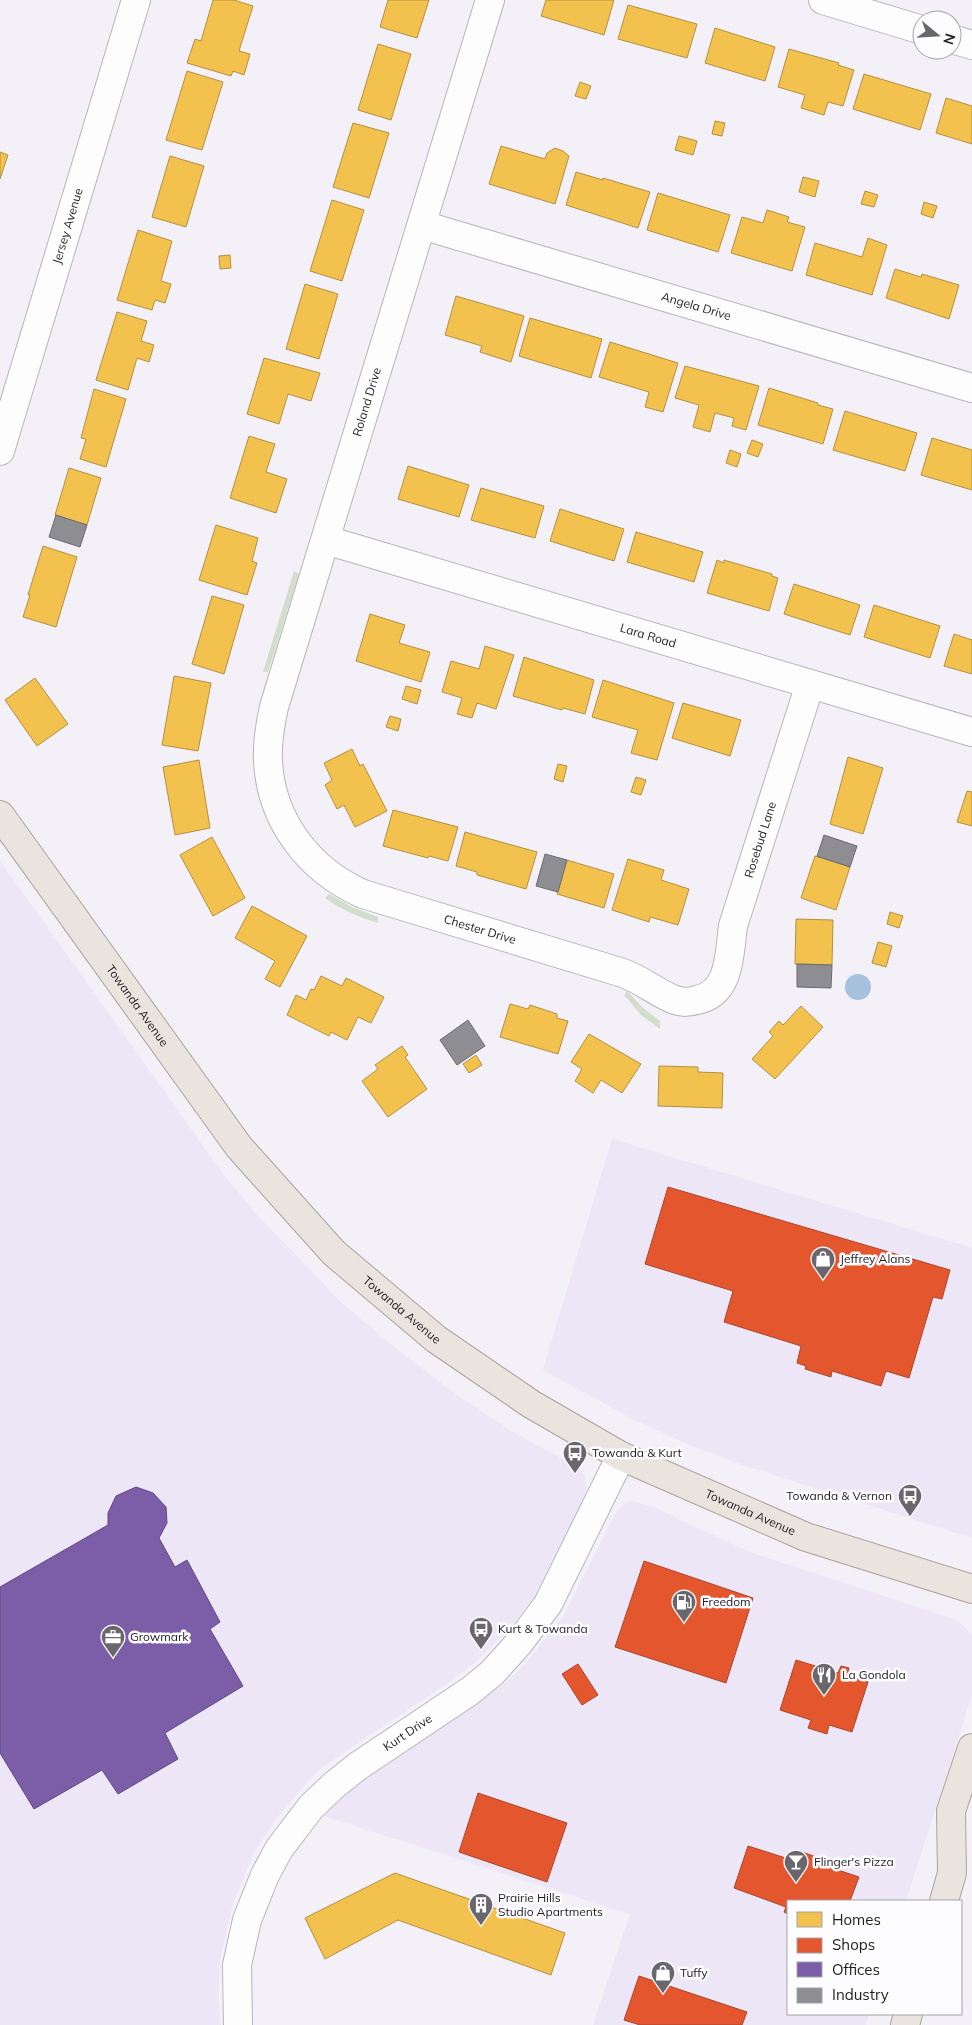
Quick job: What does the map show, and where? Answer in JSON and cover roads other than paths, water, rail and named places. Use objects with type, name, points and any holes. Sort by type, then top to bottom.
[{"type":"main road","name":"Towanda Avenue","points":[[0,815],[239,1147],[334,1253],[436,1339],[531,1404],[621,1456],[806,1537],[972,1589]]},
{"type":"main road","points":[[944,1900],[952,1873],[951,1811],[972,1748]]},
{"type":"main road","points":[[952,1873],[972,1850]]},
{"type":"street","name":"Jersey Avenue","points":[[0,452],[136,0]]},
{"type":"street","name":"Roland Drive","points":[[277,806],[270,779],[268,759],[270,730],[281,683],[490,0]]},
{"type":"street","points":[[823,0],[912,27]]},
{"type":"street","name":"Angela Drive","points":[[422,224],[972,388]]},
{"type":"street","name":"Lara Road","points":[[326,540],[972,732]]},
{"type":"street","name":"Rosebud Lane","points":[[712,994],[724,978],[728,964],[732,926],[810,684]]},
{"type":"street","name":"Chester Drive","points":[[277,806],[290,832],[309,858],[343,885],[363,894],[623,973],[647,983],[673,999],[684,1002],[702,999],[712,994]]},
{"type":"street","name":"Kurt Drive","points":[[238,2025],[237,1965],[247,1920],[265,1875],[279,1849],[311,1807],[333,1786],[358,1766],[470,1691],[492,1672],[519,1643],[548,1604],[570,1563],[621,1456]]},
{"type":"water","points":[[858,974],[867,978],[871,987],[867,996],[858,1000],[849,996],[845,987],[849,978]]},
{"type":"place","name":"Jeffrey Alans","points":[[823,1280]]},
{"type":"place","name":"Towanda & Kurt","points":[[575,1474]]},
{"type":"place","name":"Towanda & Vernon","points":[[910,1517]]},
{"type":"place","name":"Freedom","points":[[684,1623]]},
{"type":"place","name":"Kurt & Towanda","points":[[481,1650]]},
{"type":"place","name":"Growmark","points":[[113,1658]]},
{"type":"place","name":"La Gondola","points":[[824,1696]]},
{"type":"place","name":"Flinger's Pizza","points":[[796,1883]]},
{"type":"place","name":"Prairie Hills Studio Apartments","points":[[481,1926]]},
{"type":"place","name":"Tuffy","points":[[663,1994]]}]
